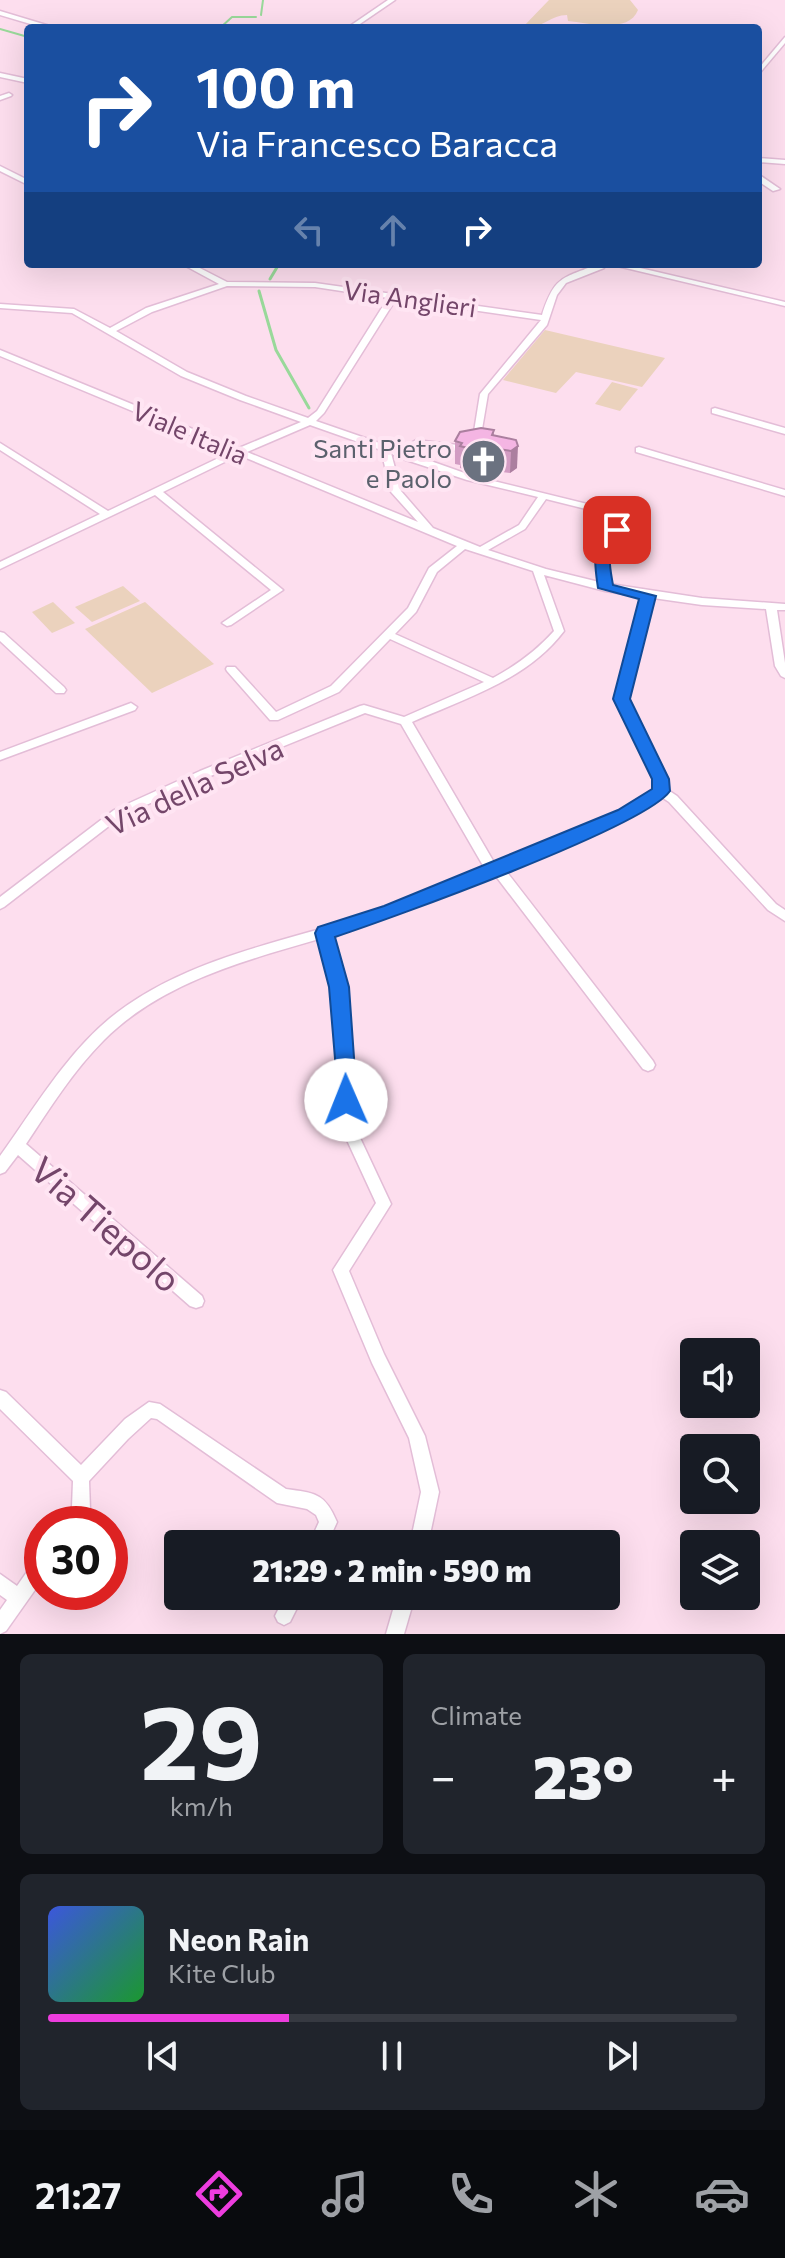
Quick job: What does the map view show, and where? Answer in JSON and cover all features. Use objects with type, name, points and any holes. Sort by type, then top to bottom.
[{"type":"street","points":[[356,24],[392,0]]},
{"type":"street","points":[[0,13],[37,24]]},
{"type":"street","points":[[762,68],[785,39]]},
{"type":"street","points":[[0,75],[24,80]]},
{"type":"street","points":[[0,98],[9,95]]},
{"type":"street","points":[[762,160],[785,162]]},
{"type":"street","points":[[0,168],[24,181]]},
{"type":"street","points":[[762,180],[776,189],[762,191]]},
{"type":"street","points":[[194,268],[226,284]]},
{"type":"street","points":[[400,455],[416,443],[467,449],[476,445],[484,394],[545,318],[553,295],[563,281],[593,268]]},
{"type":"street","points":[[636,268],[785,304]]},
{"type":"street","points":[[666,274],[671,268]]},
{"type":"street","points":[[112,330],[149,310],[226,284]]},
{"type":"street","name":"Via Anglieri","points":[[226,284],[315,285],[545,318]]},
{"type":"street","points":[[0,566],[238,452],[308,422],[320,413],[393,297]]},
{"type":"street","points":[[0,306],[16,309],[63,308],[112,330],[184,374],[308,422],[470,478],[629,517],[604,543],[600,555],[605,588]]},
{"type":"street","points":[[0,318],[16,309]]},
{"type":"street","name":"Viale Italia","points":[[0,353],[380,511],[538,572],[605,588],[710,605],[785,607]]},
{"type":"street","points":[[715,411],[785,431]]},
{"type":"street","points":[[0,446],[108,515]]},
{"type":"street","points":[[385,449],[396,492],[433,532]]},
{"type":"street","points":[[639,450],[785,493]]},
{"type":"street","points":[[156,491],[278,590],[227,623]]},
{"type":"street","points":[[480,551],[522,527],[544,495]]},
{"type":"street","points":[[231,669],[274,717],[335,689],[412,610],[433,570],[464,545]]},
{"type":"street","points":[[538,572],[559,631],[546,649],[491,681],[405,721],[494,869],[648,1065]]},
{"type":"street","points":[[648,596],[622,699],[661,779],[661,791]]},
{"type":"street","points":[[771,606],[780,666],[785,674]]},
{"type":"street","points":[[0,635],[60,690]]},
{"type":"street","points":[[389,635],[491,681]]},
{"type":"street","points":[[0,756],[131,707]]},
{"type":"street","name":"Via della Selva","points":[[0,904],[118,813],[364,709],[405,721]]},
{"type":"street","points":[[0,1168],[89,1048],[115,1021],[146,999],[189,978],[391,911],[625,815],[661,791]]},
{"type":"street","points":[[661,791],[673,799],[772,907],[785,916]]},
{"type":"street","points":[[324,933],[339,987],[347,1125],[384,1204],[341,1270],[378,1358],[417,1436],[430,1492],[422,1530]]},
{"type":"street","name":"Via Tiepolo","points":[[17,1145],[196,1301]]},
{"type":"street","points":[[0,1398],[81,1477],[81,1506]]},
{"type":"street","points":[[81,1477],[108,1453],[138,1417],[149,1410],[160,1412],[283,1497],[310,1501],[322,1509],[328,1522],[324,1530]]},
{"type":"street","points":[[0,1583],[19,1599]]},
{"type":"street","points":[[0,1625],[24,1592]]},
{"type":"street","points":[[284,1616],[287,1610]]},
{"type":"street","points":[[395,1634],[402,1610]]},
{"type":"shaded area","points":[[549,0],[630,0],[638,10],[633,17],[620,24],[568,21],[567,15],[540,24],[526,24]]},
{"type":"shaded area","points":[[545,330],[665,358],[642,387],[576,372],[556,393],[503,380]]},
{"type":"shaded area","points":[[612,382],[638,389],[620,411],[595,404]]},
{"type":"shaded area","points":[[123,586],[140,601],[92,622],[75,607]]},
{"type":"shaded area","points":[[53,602],[75,623],[52,633],[32,612]]},
{"type":"shaded area","points":[[145,602],[214,664],[152,693],[85,629]]},
{"type":"building","points":[[481,428],[494,430],[492,435],[516,440],[518,446],[511,451],[486,447],[484,452],[460,446],[462,443],[455,441],[460,432]]},
{"type":"waterway","points":[[261,15],[263,0]]},
{"type":"waterway","points":[[224,24],[232,17],[256,17]]},
{"type":"waterway","points":[[0,29],[24,36]]},
{"type":"waterway","points":[[270,279],[277,268]]},
{"type":"waterway","points":[[259,291],[276,350],[309,408]]},
{"type":"place","name":"Santi Pietro e Paolo","points":[[483,462]]},
{"type":"route","points":[[346,1100],[345,1043],[339,987],[324,933],[391,911],[625,815],[644,806],[661,791],[661,779],[629,721],[622,699],[627,668],[648,596],[605,588],[600,555],[604,543],[617,530]]}]
